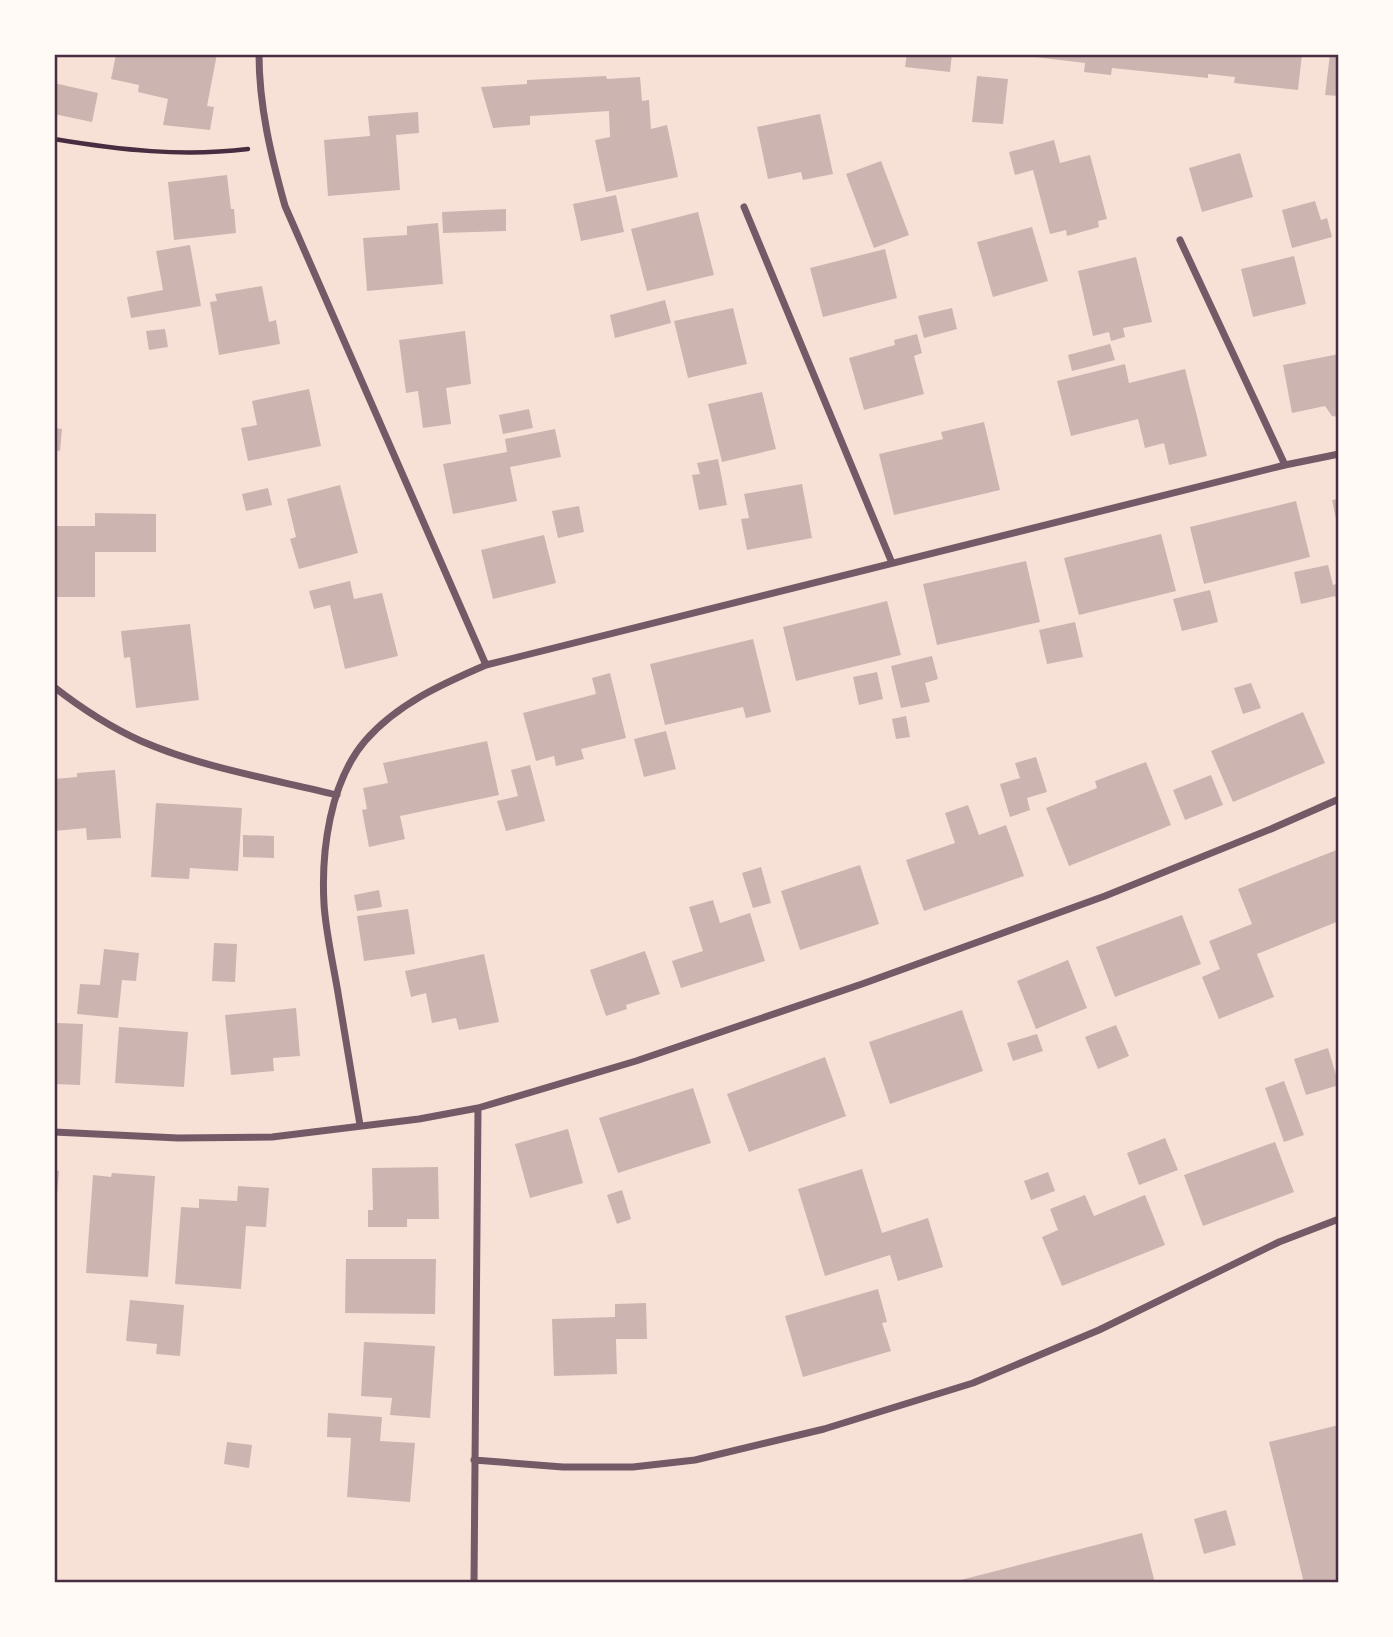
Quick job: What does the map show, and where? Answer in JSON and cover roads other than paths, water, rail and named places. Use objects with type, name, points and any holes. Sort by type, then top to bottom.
[{"type":"street","points":[[258,54],[259,83],[269,147],[285,206],[486,665]]},
{"type":"street","points":[[744,207],[892,563]]},
{"type":"street","points":[[1180,240],[1285,465]]},
{"type":"street","points":[[360,1125],[324,905],[324,867],[337,795],[348,768],[364,742],[389,717],[443,684],[486,665],[1285,465],[1339,454]]},
{"type":"street","points":[[54,687],[82,709],[140,740],[197,761],[337,795]]},
{"type":"street","points":[[54,1132],[178,1138],[272,1137],[419,1119],[478,1108],[636,1061],[862,984],[1105,896],[1271,830],[1339,799]]},
{"type":"street","points":[[474,1583],[478,1108]]},
{"type":"street","points":[[474,1460],[564,1467],[633,1467],[695,1460],[824,1429],[973,1383],[1099,1330],[1279,1241],[1339,1219]]}]
